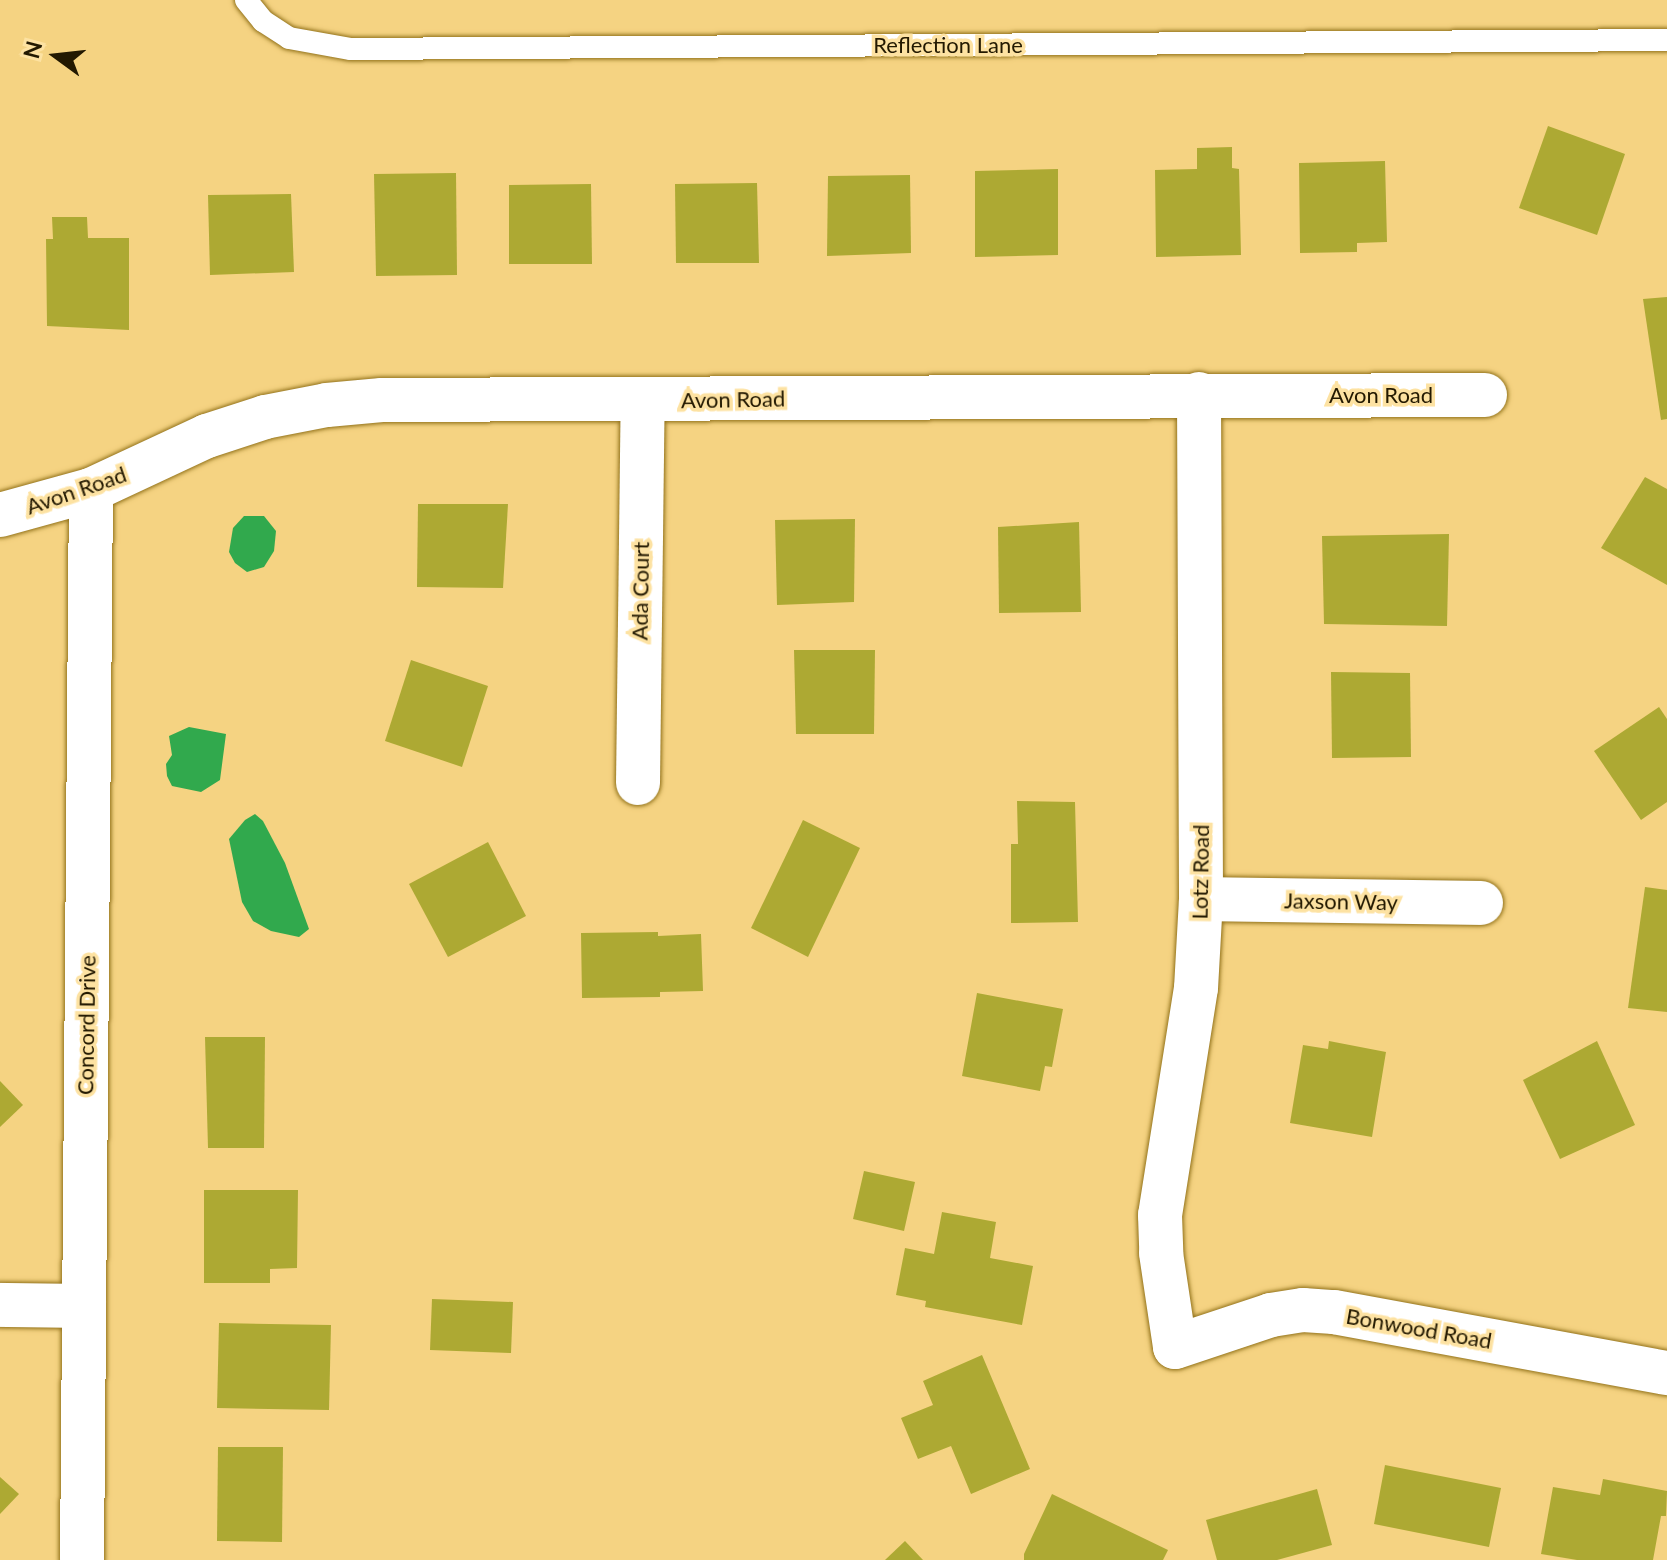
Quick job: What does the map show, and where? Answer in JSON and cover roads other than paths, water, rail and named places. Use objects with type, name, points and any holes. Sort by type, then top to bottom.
[{"type":"street","name":"Lotz Road","points":[[1175,1347],[1161,1253],[1160,1215],[1196,988],[1201,899],[1199,394]]},
{"type":"street","name":"Avon Road","points":[[0,515],[91,490],[207,436],[265,417],[327,405],[382,400],[1485,395]]},
{"type":"street","name":"Ada Court","points":[[638,783],[643,400]]},
{"type":"street","name":"Concord Drive","points":[[82,1560],[91,490]]},
{"type":"street","name":"Jaxson Way","points":[[1201,899],[1481,903]]},
{"type":"street","points":[[0,1305],[84,1306]]},
{"type":"street","name":"Bonwood Road","points":[[1175,1347],[1271,1315],[1303,1310],[1334,1312],[1667,1373]]},
{"type":"lane","name":"Reflection Lane","points":[[246,0],[263,21],[289,38],[351,49],[1667,40]]}]
